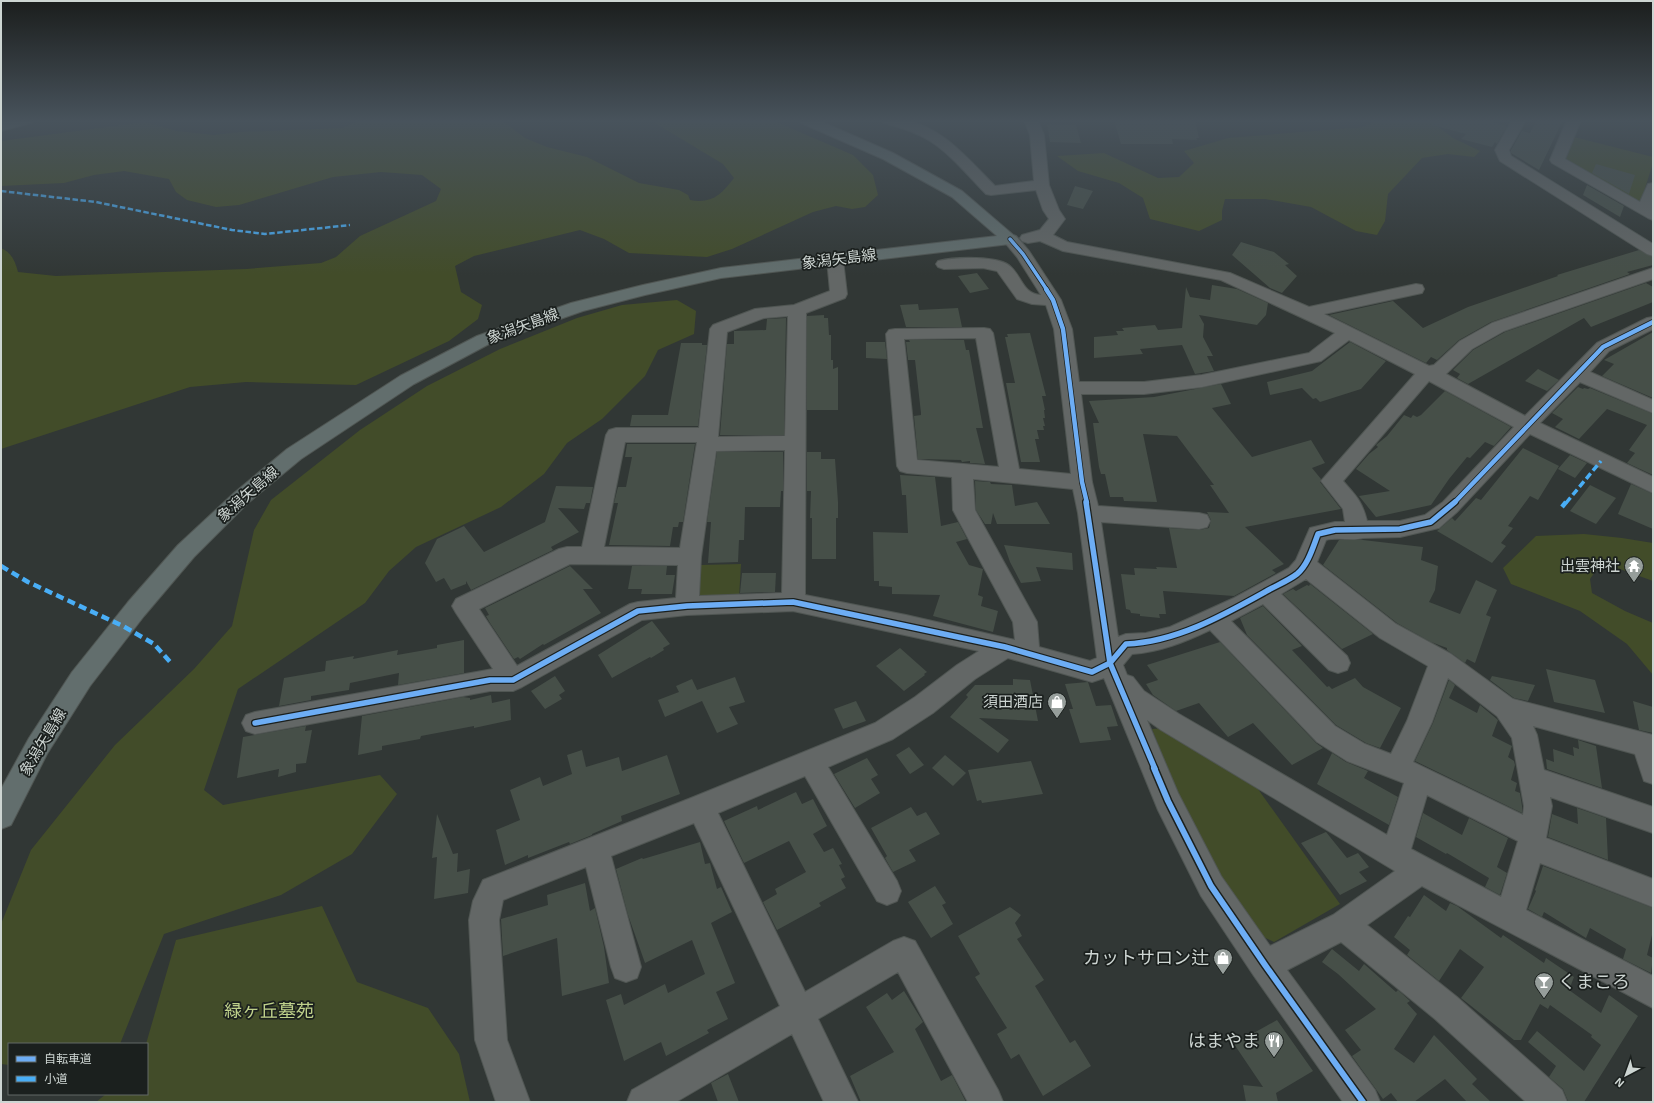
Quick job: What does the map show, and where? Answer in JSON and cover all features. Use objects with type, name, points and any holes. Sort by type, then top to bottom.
[{"type":"main road","points":[[916,171],[957,194],[1010,239]]},
{"type":"main road","name":"象潟矢島線","points":[[1,816],[38,746],[81,679],[136,609],[186,551],[241,498],[294,454],[407,380],[483,340],[577,307],[721,273],[1010,239]]},
{"type":"street","points":[[972,171],[991,190],[1042,185]]},
{"type":"street","points":[[1010,239],[1042,236],[1052,230],[1057,220],[1051,210],[1042,185],[1041,171]]},
{"type":"street","points":[[1526,171],[1653,251]]},
{"type":"street","points":[[1577,171],[1649,213],[1653,186]]},
{"type":"street","points":[[1042,236],[1063,246],[1224,276],[1307,313],[1427,372],[1527,425],[1653,486]]},
{"type":"street","points":[[1010,239],[1023,254],[1053,300],[1063,329],[1082,482],[1089,513],[1110,663],[1168,801],[1211,886],[1265,965],[1364,1102]]},
{"type":"street","points":[[687,606],[690,557],[707,440],[718,329],[761,313],[797,310],[839,294],[834,260]]},
{"type":"street","points":[[944,264],[990,264],[1001,267],[1006,269],[1018,292],[1024,297],[1032,300],[1053,300]]},
{"type":"street","points":[[1358,531],[1353,507],[1331,481],[1427,372],[1440,370],[1466,345],[1498,327],[1653,273]]},
{"type":"street","points":[[1307,313],[1416,289]]},
{"type":"street","points":[[793,602],[797,310]]},
{"type":"street","points":[[255,723],[490,680],[513,680],[638,611],[687,606],[793,602],[906,625],[1016,650],[1092,672],[1110,663],[1126,644],[1146,643],[1174,636],[1242,605],[1297,574],[1305,565],[1318,534],[1335,530],[1358,531],[1400,529],[1431,522],[1450,507],[1603,347],[1653,322]]},
{"type":"street","points":[[1010,474],[984,333],[894,334],[907,466],[1010,474],[1082,482]]},
{"type":"street","points":[[1071,388],[1144,388],[1202,381],[1315,356],[1347,333]]},
{"type":"street","points":[[1578,373],[1653,407]]},
{"type":"street","points":[[591,556],[616,435],[794,443]]},
{"type":"street","points":[[513,1102],[491,1040],[484,920],[487,901],[493,890],[811,763],[884,731],[924,705],[966,672],[1016,650],[1025,622],[964,510],[962,470]]},
{"type":"street","points":[[1089,513],[1199,521]]},
{"type":"street","points":[[513,680],[464,606],[567,555],[690,557]]},
{"type":"street","points":[[1305,565],[1388,631],[1442,661],[1506,708],[1524,735],[1538,806],[1532,840],[1508,917]]},
{"type":"street","points":[[1265,592],[1338,663]]},
{"type":"street","points":[[1213,618],[1326,734],[1356,753],[1408,773],[1532,840],[1653,893]]},
{"type":"street","points":[[1395,855],[1408,773],[1420,722],[1442,661]]},
{"type":"street","points":[[1110,663],[1135,699],[1177,726],[1420,870],[1653,993]]},
{"type":"street","points":[[1506,708],[1650,746],[1653,772]]},
{"type":"street","points":[[811,763],[887,891]]},
{"type":"street","points":[[1533,779],[1653,820]]},
{"type":"street","points":[[701,807],[841,1102]]},
{"type":"street","points":[[595,849],[626,966]]},
{"type":"street","points":[[1265,965],[1343,926],[1420,870]]},
{"type":"street","points":[[1343,926],[1446,1008],[1550,1102]]},
{"type":"street","points":[[644,1102],[904,952],[986,1102]]},
{"type":"green space","points":[[1,171],[120,171],[94,175],[64,183],[1,186]]},
{"type":"green space","points":[[127,171],[616,171],[639,183],[679,190],[688,195],[690,200],[704,201],[715,197],[725,189],[734,178],[729,171],[869,171],[873,175],[878,195],[865,207],[852,209],[836,206],[813,212],[732,249],[707,257],[629,253],[604,239],[580,230],[474,256],[455,266],[461,292],[482,305],[478,319],[449,341],[356,385],[246,382],[190,387],[1,449],[1,248],[8,252],[16,264],[18,272],[56,276],[246,269],[321,263],[336,257],[360,236],[436,201],[441,189],[422,175],[381,172],[333,177],[239,205],[216,207],[187,200],[176,192],[169,179]]},
{"type":"green space","points":[[1080,171],[1144,171],[1158,178],[1179,177],[1185,171],[1409,171],[1388,194],[1385,221],[1377,235],[1356,231],[1311,207],[1265,199],[1225,199],[1222,211],[1222,220],[1199,231],[1150,219],[1143,198],[1119,183]]},
{"type":"green space","points":[[1584,171],[1650,171],[1640,204]]},
{"type":"green space","points":[[677,300],[696,311],[694,334],[658,350],[645,376],[602,419],[567,443],[544,474],[501,507],[416,547],[389,571],[365,603],[238,689],[204,790],[223,805],[380,775],[397,794],[352,854],[281,895],[164,934],[120,1043],[8,1043],[8,1065],[1,1064],[1,924],[31,850],[115,745],[194,669],[232,626],[254,530],[271,500],[360,430],[427,386],[500,349],[577,318],[622,305]]},
{"type":"green space","points":[[1584,534],[1653,543],[1653,581],[1620,569],[1599,566],[1590,579],[1592,593],[1625,611],[1653,623],[1653,675],[1627,644],[1580,611],[1511,584],[1503,568],[1536,536]]},
{"type":"green space","points":[[741,564],[739,598],[703,598],[698,594],[700,565]]},
{"type":"green space","points":[[1165,728],[1253,782],[1340,904],[1274,942],[1257,934],[1214,869],[1187,818],[1152,729]]},
{"type":"green space","name":"緑ヶ丘墓苑","points":[[322,906],[357,982],[428,1008],[459,1054],[470,1102],[96,1102],[105,1095],[148,1095],[148,1043],[146,1043],[176,940]]},
{"type":"building","points":[[1593,171],[1622,171],[1635,175],[1629,194],[1592,173]]},
{"type":"building","points":[[1587,185],[1624,206],[1620,217],[1583,195]]},
{"type":"building","points":[[1075,186],[1093,191],[1083,209],[1067,205]]},
{"type":"building","points":[[1241,242],[1274,252],[1289,264],[1285,265],[1297,276],[1282,293],[1270,288],[1232,255]]},
{"type":"building","points":[[1639,250],[1653,257],[1653,265],[1627,272],[1630,274],[1491,322],[1459,340],[1437,360],[1431,357],[1426,363],[1329,315],[1393,301],[1423,328],[1468,307],[1558,276],[1557,275]]},
{"type":"building","points":[[977,273],[989,289],[970,293],[958,276]]},
{"type":"building","points":[[1646,283],[1653,287],[1653,302],[1591,327],[1584,318],[1468,384],[1457,378],[1460,374],[1453,370],[1473,350],[1505,332]]},
{"type":"building","points":[[1212,285],[1237,289],[1268,303],[1266,315],[1257,325],[1199,315],[1204,324],[1203,337],[1213,356],[1207,356],[1214,371],[1195,374],[1182,345],[1140,349],[1143,354],[1094,358],[1094,337],[1118,335],[1116,331],[1124,331],[1122,328],[1155,325],[1158,330],[1182,328],[1186,287],[1190,297],[1210,300]]},
{"type":"building","points":[[918,304],[919,310],[958,308],[962,327],[906,327],[900,305]]},
{"type":"building","points":[[824,315],[824,318],[828,318],[829,335],[831,335],[831,360],[833,360],[833,369],[838,367],[838,410],[807,410],[807,316]]},
{"type":"building","points":[[786,318],[784,435],[720,435],[727,344],[734,344],[734,331],[766,330],[767,319]]},
{"type":"building","points":[[1653,332],[1653,398],[1602,376],[1614,364],[1604,360]]},
{"type":"building","points":[[1030,333],[1046,396],[1042,396],[1045,410],[1045,418],[1043,418],[1045,426],[1043,426],[1044,430],[1037,430],[1039,439],[1035,439],[1040,462],[1021,462],[1006,383],[1015,383],[1005,337],[1008,337],[1007,334]]},
{"type":"building","points":[[909,340],[964,340],[966,350],[969,350],[983,428],[976,428],[985,464],[970,463],[970,461],[962,462],[961,460],[918,459],[914,416],[921,415],[921,413],[915,360],[908,360],[906,342],[910,342]]},
{"type":"building","points":[[866,342],[885,342],[887,359],[866,358]]},
{"type":"building","points":[[1350,342],[1386,361],[1361,389],[1320,402],[1316,398],[1313,399],[1302,388],[1270,395],[1267,382],[1312,371]]},
{"type":"building","points":[[681,343],[702,343],[702,345],[707,345],[698,426],[630,426],[632,415],[668,415]]},
{"type":"building","points":[[1538,369],[1559,380],[1547,391],[1525,381]]},
{"type":"building","points":[[1221,384],[1231,404],[1212,408],[1252,457],[1311,440],[1325,463],[1312,468],[1321,479],[1320,482],[1341,509],[1245,527],[1284,564],[1272,570],[1276,573],[1234,596],[1163,591],[1166,614],[1159,614],[1160,618],[1140,616],[1140,614],[1131,613],[1130,610],[1126,609],[1121,574],[1135,575],[1134,568],[1177,568],[1169,528],[1199,530],[1209,528],[1211,520],[1207,512],[1229,513],[1210,485],[1214,485],[1177,436],[1143,434],[1157,502],[1124,501],[1123,497],[1110,497],[1105,474],[1101,474],[1099,467],[1093,423],[1099,423],[1089,401],[1154,397]]},
{"type":"building","points":[[1578,387],[1583,389],[1590,388],[1653,414],[1653,475],[1627,463],[1635,453],[1629,450],[1647,425],[1607,409],[1579,439],[1555,427],[1563,419],[1552,413]]},
{"type":"building","points":[[1445,391],[1511,427],[1494,446],[1485,442],[1470,458],[1467,457],[1431,505],[1376,517],[1359,496],[1390,491],[1356,469],[1369,454],[1378,447],[1376,445],[1387,436],[1404,415],[1411,418],[1413,415],[1417,417],[1421,415]]},
{"type":"building","points":[[627,444],[695,444],[683,522],[679,522],[678,527],[673,527],[670,546],[609,545],[618,503],[614,503],[618,487],[626,487],[632,457],[625,457]]},
{"type":"building","points":[[1523,448],[1559,466],[1538,500],[1530,496],[1508,526],[1513,528],[1501,543],[1506,546],[1492,563],[1437,531],[1452,518],[1455,521],[1476,498],[1481,500]]},
{"type":"building","points":[[717,452],[783,452],[783,491],[781,491],[780,507],[745,507],[744,540],[739,540],[738,562],[708,563],[711,522],[707,522]]},
{"type":"building","points":[[807,452],[821,452],[821,459],[835,459],[838,502],[838,518],[836,518],[836,559],[812,559],[812,518],[810,518],[811,491],[807,491]]},
{"type":"building","points":[[1570,455],[1587,463],[1575,478],[1558,469]]},
{"type":"building","points":[[900,475],[935,477],[941,526],[958,522],[967,539],[956,542],[969,565],[983,569],[978,595],[983,597],[981,606],[998,611],[993,632],[933,616],[940,595],[892,594],[892,587],[879,586],[879,581],[874,581],[873,532],[908,533],[906,495],[902,495]]},
{"type":"building","points":[[975,481],[990,482],[991,484],[1012,485],[1015,506],[1037,502],[1050,524],[997,524],[993,513],[991,524],[985,524],[976,510]]},
{"type":"building","points":[[1631,484],[1653,494],[1653,529],[1618,514]]},
{"type":"building","points":[[1590,485],[1616,498],[1596,524],[1570,511]]},
{"type":"building","points":[[556,486],[593,487],[590,503],[586,503],[584,509],[558,508],[579,532],[551,547],[553,550],[471,590],[466,581],[466,584],[451,590],[444,578],[436,582],[425,563],[437,539],[464,526],[484,552],[545,522]]},
{"type":"building","points":[[1339,540],[1363,540],[1423,547],[1421,560],[1438,566],[1435,590],[1429,602],[1460,614],[1476,580],[1497,590],[1486,615],[1491,617],[1475,663],[1467,659],[1465,663],[1447,650],[1447,648],[1431,642],[1397,623],[1323,565]]},
{"type":"building","points":[[1004,545],[1072,553],[1073,570],[1036,567],[1041,581],[1021,583],[1010,562]]},
{"type":"building","points":[[570,566],[593,589],[583,589],[601,613],[544,645],[543,644],[520,659],[518,657],[514,659],[486,616],[489,615],[485,608]]},
{"type":"building","points":[[632,566],[667,566],[666,575],[675,575],[672,594],[641,594],[642,589],[628,589]]},
{"type":"building","points":[[742,573],[776,573],[775,592],[740,593]]},
{"type":"building","points":[[1310,584],[1373,634],[1342,649],[1283,594],[1293,589],[1296,591],[1307,585],[1309,586]]},
{"type":"building","points":[[1263,606],[1302,646],[1292,650],[1327,687],[1329,686],[1332,689],[1355,678],[1363,687],[1401,708],[1380,748],[1366,743],[1336,725],[1247,635],[1240,618]]},
{"type":"building","points":[[652,621],[670,644],[663,648],[664,650],[651,658],[650,657],[612,678],[598,655]]},
{"type":"building","points":[[464,640],[464,673],[398,685],[399,673],[350,683],[349,690],[311,696],[311,700],[279,706],[284,678],[325,671],[326,661],[354,656],[353,659],[398,650],[397,655],[437,648],[437,645]]},
{"type":"building","points":[[1220,642],[1316,743],[1323,748],[1292,765],[1253,723],[1228,737],[1199,703],[1176,711],[1153,695],[1146,684],[1158,680],[1147,665]]},
{"type":"building","points":[[900,648],[927,672],[904,691],[876,666]]},
{"type":"building","points":[[1546,669],[1595,680],[1605,713],[1554,702]]},
{"type":"building","points":[[555,676],[565,691],[559,695],[562,699],[545,709],[531,691]]},
{"type":"building","points":[[1492,676],[1535,685],[1528,701],[1514,698],[1490,680]]},
{"type":"building","points":[[735,677],[745,702],[729,707],[738,724],[717,733],[702,701],[665,717],[658,700],[679,692],[676,686],[692,679],[697,690]]},
{"type":"building","points":[[1013,679],[1030,680],[1038,721],[979,718],[1009,740],[998,753],[950,717],[968,697],[966,695],[975,685],[1013,685]]},
{"type":"building","points":[[1449,680],[1455,685],[1449,698],[1477,713],[1480,705],[1498,720],[1492,736],[1512,746],[1508,757],[1514,761],[1515,765],[1511,780],[1517,783],[1515,791],[1520,793],[1522,813],[1415,761],[1433,723]]},
{"type":"building","points":[[1088,682],[1096,706],[1111,705],[1118,726],[1107,727],[1111,740],[1080,743],[1069,709],[1073,709],[1065,684]]},
{"type":"building","points":[[491,695],[492,703],[510,699],[511,720],[474,728],[474,726],[421,736],[420,739],[382,746],[382,750],[358,755],[362,716],[463,697],[470,698],[470,700]]},
{"type":"building","points":[[856,701],[866,721],[843,729],[834,709]]},
{"type":"building","points":[[1633,701],[1653,707],[1653,733],[1639,730]]},
{"type":"building","points":[[306,726],[305,731],[312,730],[306,763],[296,764],[296,772],[278,777],[279,769],[237,778],[243,737]]},
{"type":"building","points":[[1578,740],[1596,746],[1602,788],[1547,769],[1546,759],[1554,762],[1553,749],[1574,756],[1573,747],[1579,749]]},
{"type":"building","points":[[909,747],[924,765],[910,774],[896,755]]},
{"type":"building","points":[[582,750],[586,767],[619,757],[622,771],[667,755],[680,794],[621,816],[622,821],[570,844],[569,842],[528,858],[528,855],[505,865],[496,830],[520,820],[510,790],[540,777],[543,786],[572,774],[567,755]]},
{"type":"building","points":[[1332,753],[1346,762],[1368,771],[1364,778],[1398,797],[1389,825],[1317,784]]},
{"type":"building","points":[[945,755],[966,773],[953,786],[932,768]]},
{"type":"building","points":[[867,758],[878,775],[871,779],[880,793],[855,808],[834,774]]},
{"type":"building","points":[[1031,761],[1043,794],[982,803],[981,800],[977,801],[968,770]]},
{"type":"building","points":[[796,792],[802,804],[813,799],[827,826],[813,834],[824,852],[833,848],[842,864],[839,865],[845,877],[841,879],[846,888],[819,903],[821,906],[777,930],[763,902],[777,894],[775,889],[806,872],[789,841],[744,863],[724,821],[757,806],[758,810]]},
{"type":"building","points":[[911,807],[917,816],[926,812],[940,834],[909,850],[916,861],[893,872],[885,858],[887,856],[871,828]]},
{"type":"building","points":[[1577,808],[1606,818],[1608,860],[1548,837],[1552,814],[1578,824]]},
{"type":"building","points":[[1423,813],[1462,835],[1469,818],[1508,838],[1497,867],[1507,873],[1500,895],[1485,887],[1489,878],[1447,853],[1446,854],[1416,837]]},
{"type":"building","points":[[437,814],[453,854],[458,853],[457,872],[470,869],[468,893],[434,899],[437,857],[432,858]]},
{"type":"building","points":[[1326,832],[1347,858],[1358,853],[1369,867],[1359,872],[1367,881],[1340,895],[1301,843]]},
{"type":"building","points":[[700,842],[705,864],[710,863],[717,889],[721,887],[732,912],[711,923],[735,983],[716,992],[728,1019],[707,1030],[709,1033],[666,1056],[661,1042],[624,1061],[606,1000],[621,994],[624,1005],[665,984],[668,993],[705,974],[692,940],[645,963],[628,915],[616,869],[642,858],[643,859]]},
{"type":"building","points":[[1543,866],[1653,908],[1653,931],[1647,955],[1653,958],[1651,973],[1623,959],[1626,949],[1590,928],[1586,938],[1544,912],[1542,917],[1528,909],[1536,891],[1535,890]]},
{"type":"building","points":[[585,883],[590,911],[595,908],[604,947],[609,983],[562,996],[557,938],[503,956],[501,919],[548,905],[547,895]]},
{"type":"building","points":[[935,886],[946,903],[942,905],[953,924],[931,938],[908,902]]},
{"type":"building","points":[[1424,895],[1446,911],[1450,903],[1457,906],[1501,938],[1503,935],[1544,963],[1546,958],[1574,977],[1569,990],[1601,1013],[1609,995],[1638,1016],[1584,1102],[1568,1101],[1563,1089],[1549,1077],[1556,1066],[1528,1042],[1537,1031],[1584,1071],[1601,1045],[1591,1037],[1592,1035],[1550,1005],[1548,1009],[1540,1004],[1521,1040],[1514,1040],[1461,998],[1484,967],[1460,949],[1439,981],[1407,955],[1410,950],[1394,937],[1408,916],[1410,917]]},
{"type":"building","points":[[1010,907],[1021,915],[1015,923],[1022,936],[1017,939],[1044,980],[1035,986],[1070,1043],[1075,1040],[1091,1066],[1043,1096],[1019,1054],[1011,1059],[997,1034],[1007,1028],[975,977],[980,974],[958,936]]},
{"type":"building","points":[[1332,949],[1359,971],[1364,964],[1396,992],[1398,990],[1410,1001],[1407,1003],[1417,1014],[1394,1049],[1414,1063],[1434,1035],[1477,1079],[1472,1084],[1491,1102],[1467,1102],[1445,1079],[1414,1102],[1398,1102],[1391,1093],[1383,1099],[1352,1056],[1361,1050],[1345,1030],[1376,1009],[1338,974],[1322,962]]},
{"type":"building","points":[[904,991],[923,1022],[915,1029],[941,1081],[952,1075],[966,1102],[861,1102],[850,1076],[894,1052],[866,1007],[887,993],[892,1000]]},
{"type":"building","name":"はまやま","points":[[1277,1020],[1313,1071],[1276,1093],[1278,1102],[1246,1102],[1243,1085],[1263,1087],[1234,1044]]},
{"type":"building","points":[[728,1074],[739,1102],[718,1102],[711,1083]]},
{"type":"marked path","points":[[1,191],[96,202],[232,230],[265,234],[350,225]]},
{"type":"marked path","points":[[1562,507],[1601,461]]},
{"type":"marked path","points":[[1,566],[28,582],[123,626],[154,644],[171,663]]},
{"type":"cycle path","points":[[1010,239],[1023,254],[1053,300],[1063,329],[1082,482],[1089,513],[1110,663],[1168,801],[1211,886],[1265,965],[1363,1102]]},
{"type":"cycle path","points":[[255,723],[490,680],[513,680],[638,611],[687,606],[793,602],[1005,647],[1092,672],[1110,663],[1126,644],[1146,643],[1174,636],[1242,605],[1297,574],[1305,565],[1318,534],[1335,530],[1400,529],[1431,522],[1450,507],[1603,347],[1653,322]]},
{"type":"place","name":"出雲神社","points":[[1634,583]]},
{"type":"place","name":"須田酒店","points":[[1057,719]]},
{"type":"place","name":"カットサロン辻","points":[[1223,975]]},
{"type":"place","name":"くまころ","points":[[1544,999]]},
{"type":"place","name":"はまやま","points":[[1274,1058]]}]
